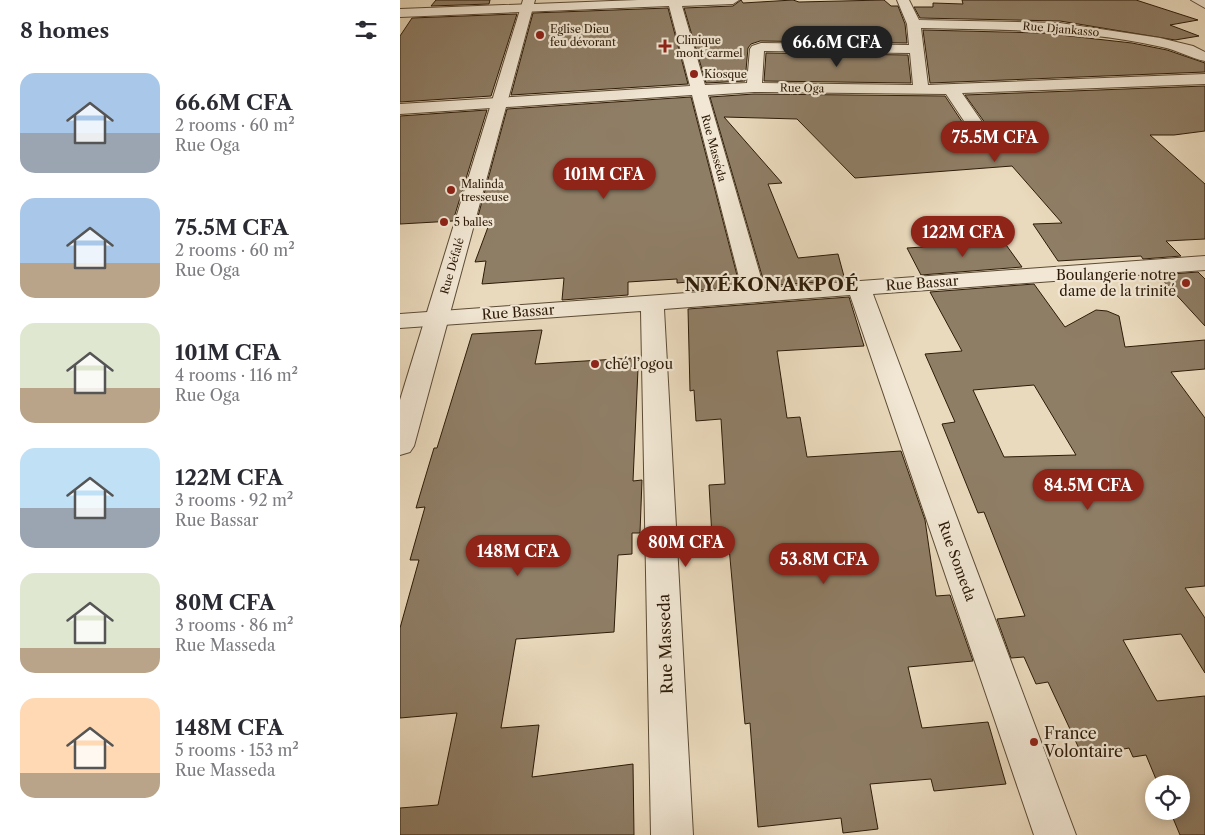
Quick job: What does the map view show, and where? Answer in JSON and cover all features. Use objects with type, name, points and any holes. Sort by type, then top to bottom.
[{"type":"street","points":[[400,4],[403,0]]},
{"type":"street","points":[[400,13],[528,4],[733,0]]},
{"type":"street","points":[[903,0],[914,24],[921,90]]},
{"type":"street","points":[[1197,0],[1205,4]]},
{"type":"street","name":"Rue Masséda","points":[[675,1],[754,295]]},
{"type":"street","name":"Rue Défalé","points":[[400,446],[528,4]]},
{"type":"street","name":"Rue Djankasso","points":[[914,24],[1060,27],[1160,42],[1188,49],[1205,57]]},
{"type":"street","points":[[754,87],[758,49],[761,47],[918,49]]},
{"type":"street","name":"Rue Oga","points":[[400,108],[698,89],[754,87],[921,90],[1205,79]]},
{"type":"street","points":[[951,89],[982,135]]},
{"type":"street","name":"Rue Bassar","points":[[400,321],[1205,263]]},
{"type":"street","name":"Rue Someda","points":[[859,288],[1055,835]]},
{"type":"street","name":"Rue Masseda","points":[[652,302],[672,835]]},
{"type":"building","points":[[436,0],[490,0],[489,4],[431,6]]},
{"type":"building","points":[[741,0],[743,3],[793,0],[799,2],[884,0],[891,6],[898,6],[905,24],[907,43],[760,41],[751,44],[748,48],[745,81],[706,83],[684,8],[733,6]]},
{"type":"building","points":[[962,0],[1136,0],[1198,20],[1170,25],[1199,36],[1175,40],[1060,21],[920,18],[914,7],[933,7],[933,3],[963,4]]},
{"type":"building","points":[[668,8],[688,84],[511,95],[533,13]]},
{"type":"building","points":[[517,14],[491,96],[400,102],[400,36],[412,18]]},
{"type":"building","points":[[923,30],[1042,33],[1132,43],[1167,50],[1205,63],[1205,72],[930,83]]},
{"type":"building","points":[[766,53],[908,55],[911,83],[764,81]]},
{"type":"building","points":[[1205,86],[1205,131],[1174,135],[1150,135],[1205,184],[1205,239],[1166,241],[1181,256],[1143,259],[1141,256],[1058,261],[1033,224],[1062,223],[1012,166],[855,178],[797,119],[724,117],[782,183],[768,184],[798,258],[838,254],[845,280],[765,286],[710,97],[754,94],[945,96],[974,140],[982,142],[990,140],[993,134],[965,95]]},
{"type":"building","points":[[691,97],[740,287],[688,291],[688,282],[677,283],[677,279],[628,282],[628,295],[562,300],[564,278],[482,284],[486,261],[475,262],[491,219],[477,220],[507,109]]},
{"type":"building","points":[[487,110],[453,221],[400,224],[400,116]]},
{"type":"building","points":[[1004,242],[1022,267],[921,275],[907,248]]},
{"type":"building","points":[[1198,272],[1205,279],[1205,326],[1158,275]]},
{"type":"building","points":[[1034,284],[1065,327],[1096,310],[1107,311],[1119,316],[1125,347],[1205,340],[1205,369],[1171,372],[1205,418],[1205,586],[1185,588],[1205,618],[1205,673],[1181,634],[1123,640],[1157,701],[1205,696],[1205,835],[1180,835],[1174,820],[1190,820],[1190,775],[1154,775],[1146,755],[1133,757],[1129,748],[1083,757],[1048,682],[1036,684],[1024,657],[1011,658],[997,619],[1025,616],[984,512],[978,513],[942,424],[955,422],[925,354],[962,351],[930,292]],"holes":[[[1034,385],[1076,455],[1004,457],[973,390]]]},
{"type":"building","points":[[849,297],[864,346],[777,351],[787,418],[800,417],[807,457],[901,451],[925,520],[936,596],[950,595],[973,661],[908,667],[922,728],[988,722],[1006,784],[934,791],[931,779],[870,784],[878,829],[843,833],[841,818],[758,827],[750,723],[745,724],[728,536],[712,537],[709,485],[725,484],[721,419],[696,421],[694,390],[690,391],[688,309]]},
{"type":"building","points":[[542,330],[535,364],[634,358],[634,369],[638,369],[633,481],[642,480],[640,533],[632,533],[632,554],[618,555],[614,632],[516,639],[501,728],[539,725],[532,777],[633,764],[634,835],[400,835],[400,808],[438,805],[457,713],[400,718],[400,628],[419,560],[410,560],[425,507],[416,508],[434,448],[437,448],[472,334]]},
{"type":"place","name":"Eglise Dieu feu dévorant","points":[[540,35]]},
{"type":"place","name":"Clinique mont carmel","points":[[665,46]]},
{"type":"place","name":"Kiosque","points":[[694,74]]},
{"type":"place","name":"Malinda tresseuse","points":[[451,190]]},
{"type":"place","name":"5 balles","points":[[444,222]]},
{"type":"place","name":"Boulangerie notre dame de la trinité","points":[[1186,283]]},
{"type":"place","name":"ché l’ogou","points":[[595,364]]},
{"type":"place","name":"France Volontaire","points":[[1034,742]]},
{"type":"district","name":"NYÉKONAKPOÉ","points":[[772,284]]}]
